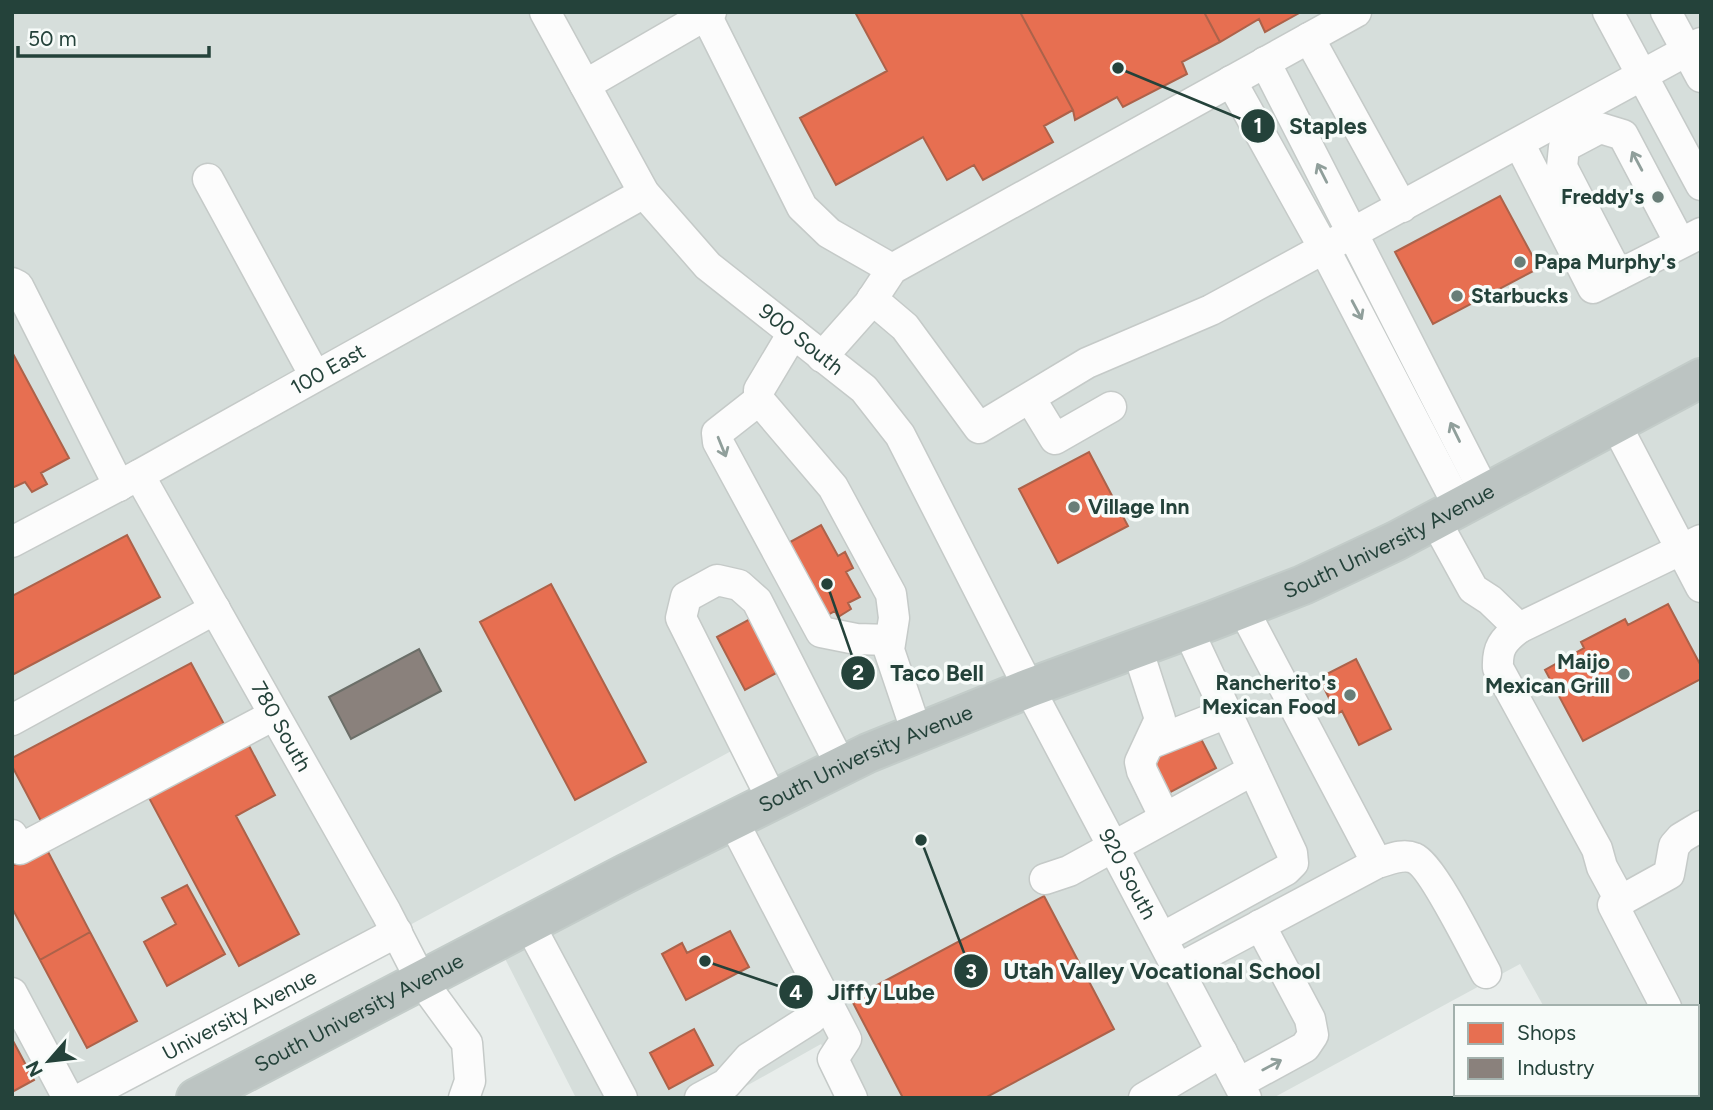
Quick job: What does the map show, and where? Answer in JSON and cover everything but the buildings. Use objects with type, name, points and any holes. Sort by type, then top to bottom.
[{"type":"highway","name":"South University Avenue","points":[[196,1098],[529,924],[841,766],[1029,688],[1303,585],[1460,507],[1701,378]]},
{"type":"street","name":"900 South","points":[[545,12],[644,193],[708,266],[864,389],[900,435],[1029,688]]},
{"type":"street","points":[[822,357],[872,299],[892,269],[1356,12]]},
{"type":"street","points":[[1608,12],[1701,185]]},
{"type":"street","points":[[1666,12],[1694,47],[1701,77]]},
{"type":"street","points":[[585,85],[708,14],[802,207],[830,233],[892,269]]},
{"type":"street","points":[[1309,38],[1402,207]]},
{"type":"street","points":[[872,299],[905,327],[979,428],[1087,363],[1211,310],[1694,47]]},
{"type":"street","points":[[1265,62],[1425,374],[1460,507],[1474,589],[1490,600],[1519,628]]},
{"type":"street","points":[[1231,81],[1325,250],[1460,507]]},
{"type":"street","points":[[1519,143],[1594,288],[1690,238],[1623,135],[1600,128],[1564,147],[1562,167],[1618,275]]},
{"type":"street","points":[[208,179],[315,376]]},
{"type":"street","name":"100 East","points":[[12,542],[129,480],[644,193]]},
{"type":"street","name":"780 South","points":[[12,283],[18,286],[129,480],[215,609],[397,932],[421,980]]},
{"type":"street","points":[[793,334],[759,390],[759,400],[829,482],[891,594],[894,618],[889,650],[917,733]]},
{"type":"street","points":[[1398,389],[1425,374]]},
{"type":"street","points":[[1030,398],[1055,439],[1111,407]]},
{"type":"street","points":[[759,400],[718,433],[718,442],[821,632],[856,639],[890,640]]},
{"type":"street","points":[[1615,423],[1691,545],[1701,587]]},
{"type":"street","points":[[1620,902],[1602,867],[1597,849],[1498,668],[1497,652],[1504,639],[1519,628],[1691,545]]},
{"type":"street","points":[[773,801],[681,618],[686,597],[717,580],[739,585],[757,601],[841,766]]},
{"type":"street","points":[[12,720],[215,609]]},
{"type":"street","points":[[1243,609],[1377,863]]},
{"type":"street","points":[[1162,938],[1286,870],[1293,863],[1292,853],[1188,630]]},
{"type":"street","points":[[1136,648],[1160,719],[1140,762],[1165,818]]},
{"type":"street","name":"920 South","points":[[1029,688],[1242,1090]]},
{"type":"street","points":[[1149,744],[1227,712]]},
{"type":"street","points":[[15,846],[275,715]]},
{"type":"street","points":[[1045,879],[1069,871],[1253,770]]},
{"type":"street","points":[[733,821],[846,1039],[833,1059],[852,1098]]},
{"type":"street","points":[[1666,1005],[1613,905],[1669,874],[1674,846],[1681,838],[1701,826]]},
{"type":"street","points":[[1178,968],[1377,863],[1406,855],[1418,859],[1431,873],[1486,973]]},
{"type":"street","points":[[529,924],[622,1098]]},
{"type":"street","points":[[1242,1090],[1305,1047],[1313,1035],[1310,1019],[1252,929]]},
{"type":"street","name":"University Avenue","points":[[82,1098],[397,932]]},
{"type":"street","points":[[421,980],[467,1043],[470,1081],[464,1098]]},
{"type":"street","points":[[12,993],[68,1098]]},
{"type":"street","points":[[700,1098],[726,1084],[749,1058],[812,1018],[823,999]]},
{"type":"street","points":[[1144,1098],[1222,1052]]},
{"type":"shaded area","points":[[12,12],[1701,12],[1701,1098],[1592,1096],[1699,1096],[1699,1005],[1543,1005],[1520,964],[1273,1098],[850,1098],[821,1044],[725,1098],[576,1098],[496,941],[763,801],[735,749],[397,932],[81,1098],[12,1098]]},
{"type":"place","name":"Staples","points":[[1118,68]]},
{"type":"place","name":"Freddy's","points":[[1658,197]]},
{"type":"place","name":"Papa Murphy's","points":[[1520,262]]},
{"type":"place","name":"Starbucks","points":[[1457,296]]},
{"type":"place","name":"Village Inn","points":[[1074,507]]},
{"type":"place","name":"Taco Bell","points":[[827,584]]},
{"type":"place","name":"Maijo Mexican Grill","points":[[1624,674]]},
{"type":"place","name":"Rancherito's Mexican Food","points":[[1350,695]]},
{"type":"place","name":"Utah Valley Vocational School","points":[[921,840]]},
{"type":"place","name":"Jiffy Lube","points":[[705,961]]}]
